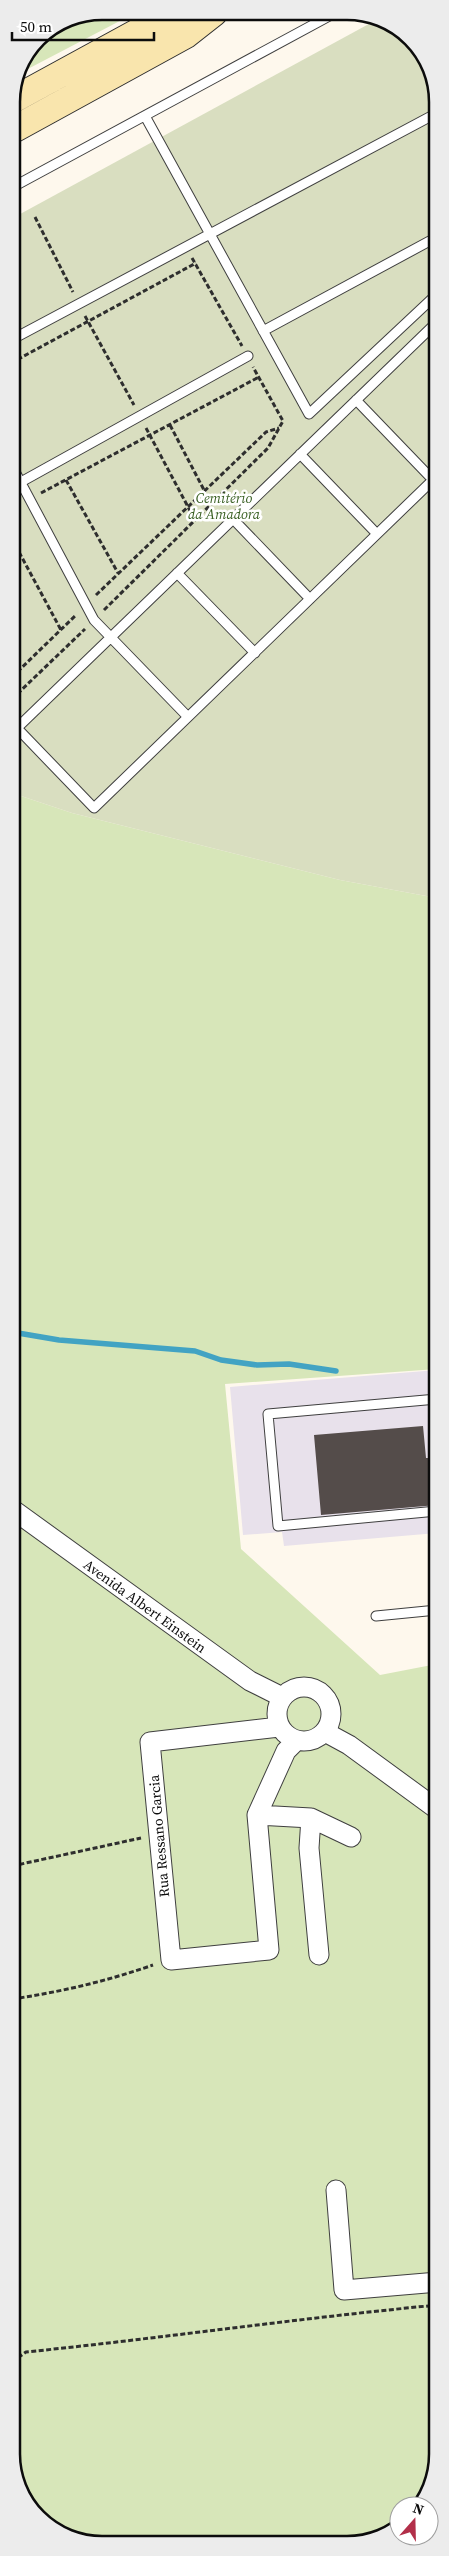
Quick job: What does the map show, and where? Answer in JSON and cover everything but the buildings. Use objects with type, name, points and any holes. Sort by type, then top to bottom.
[{"type":"street","points":[[20,96],[159,20]]},
{"type":"street","points":[[20,127],[186,35],[204,20]]},
{"type":"street","points":[[20,139],[43,114]]},
{"type":"street","name":"Avenida Albert Einstein","points":[[20,1515],[250,1682],[282,1697]]},
{"type":"street","points":[[297,1688],[314,1689],[321,1693],[330,1707],[331,1716],[325,1732],[312,1741],[296,1741],[284,1733],[280,1727],[276,1712],[282,1697],[297,1688]]},
{"type":"street","name":"Rua Ressano Garcia","points":[[171,1960],[150,1742],[280,1727]]},
{"type":"street","points":[[325,1732],[350,1745],[429,1803]]},
{"type":"street","points":[[171,1960],[269,1950],[257,1815],[286,1751],[296,1741]]},
{"type":"street","points":[[257,1815],[310,1818],[351,1837]]},
{"type":"street","points":[[310,1818],[309,1848],[319,1955]]},
{"type":"street","points":[[336,2190],[344,2290],[429,2283]]},
{"type":"lane","points":[[20,184],[322,20]]},
{"type":"lane","points":[[145,116],[309,414],[429,302]]},
{"type":"lane","points":[[20,336],[429,117]]},
{"type":"lane","points":[[263,330],[429,241]]},
{"type":"lane","points":[[20,725],[429,330]]},
{"type":"lane","points":[[188,717],[94,620],[21,483],[248,356]]},
{"type":"lane","points":[[356,400],[429,472]]},
{"type":"lane","points":[[300,454],[377,534]]},
{"type":"lane","points":[[20,731],[94,808],[429,484]]},
{"type":"lane","points":[[233,519],[310,598]]},
{"type":"lane","points":[[177,573],[254,653]]},
{"type":"lane","points":[[429,1399],[268,1414],[278,1526],[429,1512]]},
{"type":"lane","points":[[376,1616],[429,1611]]},
{"type":"path","points":[[35,217],[79,304],[195,520]]},
{"type":"path","points":[[20,691],[268,448],[283,421],[186,247]]},
{"type":"path","points":[[20,359],[196,263]]},
{"type":"path","points":[[30,499],[259,377]]},
{"type":"path","points":[[170,425],[204,490]]},
{"type":"path","points":[[20,669],[187,506],[266,432],[280,428]]},
{"type":"path","points":[[66,480],[118,573]]},
{"type":"path","points":[[20,555],[60,630]]},
{"type":"path","points":[[20,1864],[159,1834]]},
{"type":"path","points":[[20,1997],[104,1982],[171,1960]]},
{"type":"path","points":[[20,2356],[26,2352],[167,2337],[335,2315],[429,2306]]},
{"type":"shaded area","points":[[429,1371],[429,1534],[284,1546],[282,1532],[243,1535],[230,1387]]},
{"type":"green space","points":[[102,20],[122,20],[26,70],[44,44],[70,26]]},
{"type":"green space","name":"Cemitério da Amadora","points":[[370,24],[379,26],[401,40],[418,61],[426,81],[429,102],[429,897],[340,880],[72,813],[20,796],[20,214]]},
{"type":"green space","points":[[20,796],[72,813],[340,880],[429,897],[429,1370],[225,1384],[241,1549],[380,1675],[429,1666],[429,2454],[423,2486],[417,2496],[389,2496],[389,2524],[383,2528],[358,2535],[102,2536],[76,2532],[56,2522],[34,2500],[23,2475],[20,2454]]},
{"type":"waterway","points":[[20,1333],[59,1340],[195,1351],[221,1360],[257,1365],[289,1364],[336,1371]]}]
